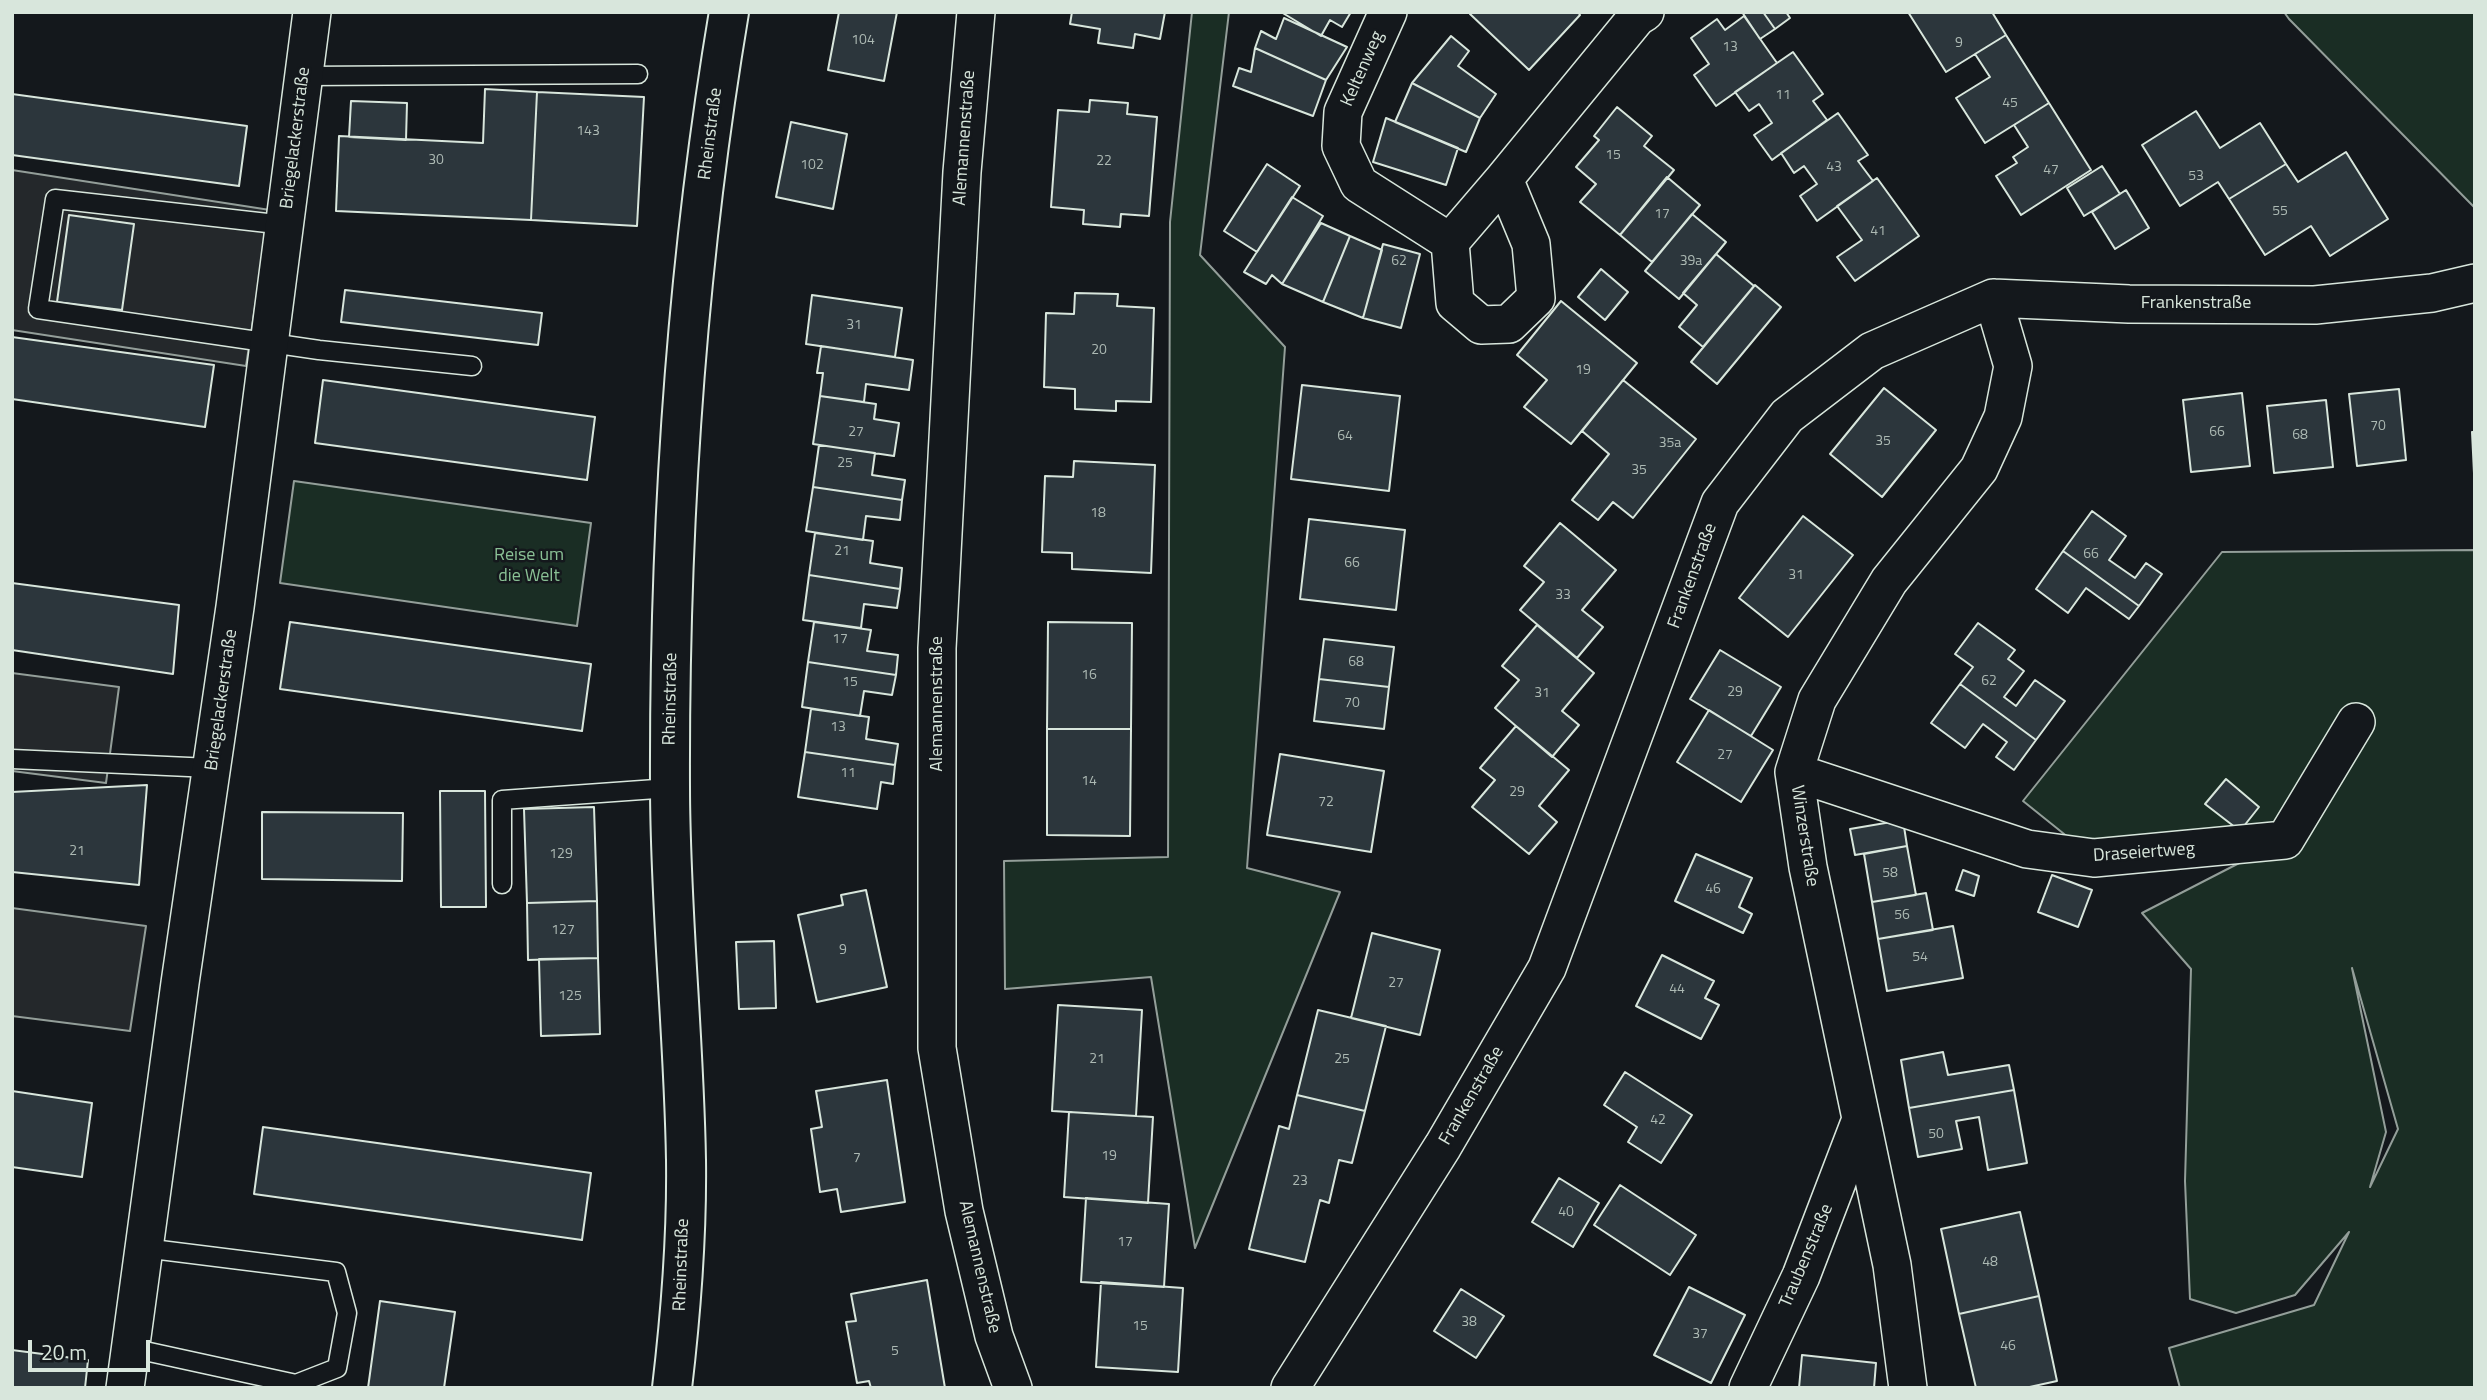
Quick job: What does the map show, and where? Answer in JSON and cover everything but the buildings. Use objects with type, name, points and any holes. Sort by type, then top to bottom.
[{"type":"street","name":"Briegelackerstraße","points":[[125,1388],[235,607],[312,12]]},
{"type":"street","name":"Rheinstraße","points":[[672,1388],[682,1306],[686,1161],[670,788],[677,512],[693,275],[729,12]]},
{"type":"street","name":"Alemannenstraße","points":[[976,12],[962,172],[937,648],[936,1048],[964,1211],[994,1336],[1013,1388]]},
{"type":"street","name":"Keltenweg","points":[[1388,12],[1343,112],[1341,145],[1359,184],[1450,242]]},
{"type":"street","points":[[1504,179],[1531,244],[1536,298],[1509,324],[1481,325],[1455,303],[1450,242],[1637,17],[1645,12]]},
{"type":"street","name":"Frankenstraße","points":[[1290,1388],[1443,1146],[1548,968],[1720,503],[1787,416],[1872,351],[1993,298],[2129,304],[2315,305],[2432,293],[2475,283]]},
{"type":"street","name":"Winzerstraße","points":[[1908,1388],[1892,1265],[1808,867],[1794,772],[1817,700],[1889,581],[1979,469],[2003,417],[2013,366],[1993,298]]},
{"type":"street","name":"Draseiertweg","points":[[1794,772],[2027,849],[2094,858],[2171,852],[2285,840],[2356,722]]},
{"type":"street","name":"Traubenstraße","points":[[1748,1388],[1801,1276],[1860,1122]]},
{"type":"lane","points":[[304,76],[638,75]]},
{"type":"lane","points":[[285,225],[55,198],[38,309],[269,342],[472,366]]},
{"type":"lane","points":[[12,759],[211,768]]},
{"type":"lane","points":[[502,884],[502,800],[670,788]]},
{"type":"lane","points":[[131,1348],[296,1384],[337,1368],[347,1313],[336,1272],[144,1248]]},
{"type":"green space","points":[[1192,12],[1229,12],[1200,255],[1285,347],[1247,868],[1340,892],[1195,1248],[1151,977],[1005,989],[1004,861],[1168,857],[1170,222]]},
{"type":"green space","points":[[2284,12],[2475,12],[2475,208],[2289,19]]},
{"type":"green space","name":"Reise um die Welt","points":[[294,481],[591,523],[577,626],[280,583]]},
{"type":"green space","points":[[2475,550],[2475,1388],[2180,1388],[2169,1348],[2314,1305],[2349,1232],[2295,1295],[2236,1313],[2190,1299],[2185,1181],[2191,969],[2142,913],[2282,841],[2094,858],[2023,801],[2222,552]],"holes":[[[2352,968],[2398,1129],[2370,1187],[2386,1132]]]},
{"type":"shaded area","points":[[12,170],[270,210],[246,366],[12,330]]},
{"type":"shaded area","points":[[12,673],[119,687],[106,783],[12,771]]},
{"type":"shaded area","points":[[12,908],[146,926],[130,1031],[12,1016]]}]
